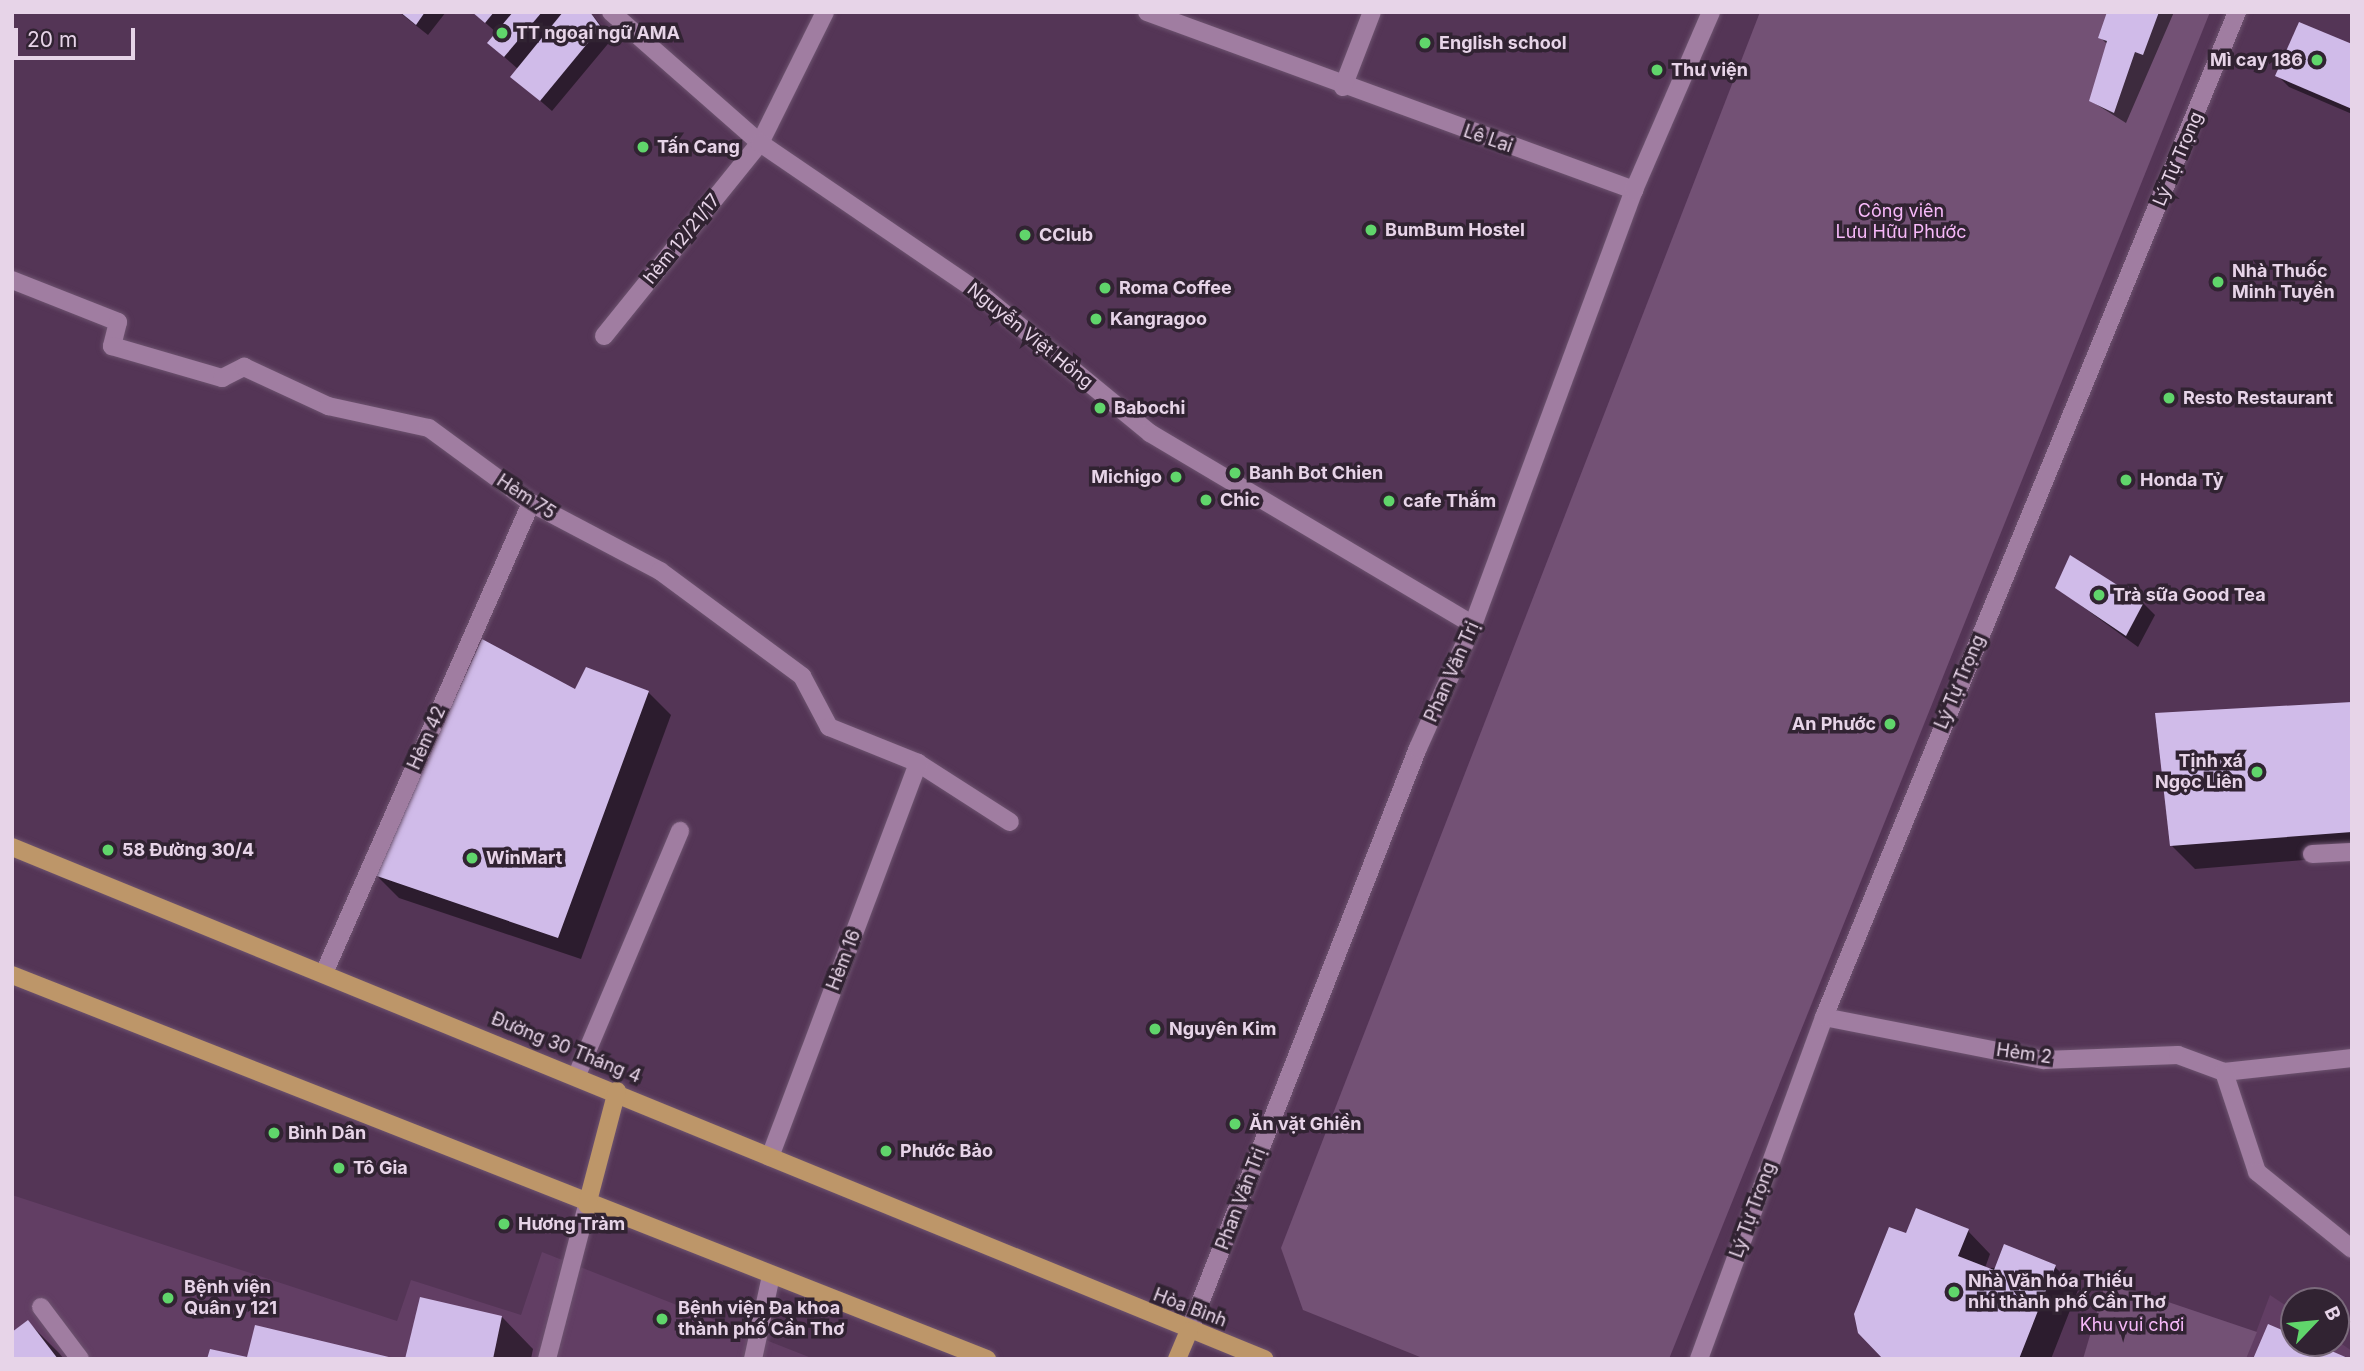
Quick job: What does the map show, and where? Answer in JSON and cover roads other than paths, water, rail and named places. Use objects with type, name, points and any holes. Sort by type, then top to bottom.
[{"type":"main road","name":"Đường 30 Tháng 4","points":[[12,847],[617,1091],[1101,1297]]},
{"type":"main road","points":[[12,975],[587,1205],[987,1359]]},
{"type":"main road","points":[[587,1205],[617,1091]]},
{"type":"main road","name":"Hòa Bình","points":[[1101,1297],[1264,1359]]},
{"type":"main road","points":[[1177,1359],[1189,1331]]},
{"type":"street","name":"Nguyễn Việt Hồng","points":[[611,12],[760,143],[977,291],[1150,433],[1473,625]]},
{"type":"street","name":"hẻm 12/21/17","points":[[604,336],[760,143],[825,12]]},
{"type":"street","name":"Lê Lai","points":[[1147,12],[1343,88],[1634,190]]},
{"type":"street","points":[[1343,88],[1372,12]]},
{"type":"street","name":"Phan Văn Trị","points":[[1189,1331],[1418,748],[1473,625],[1634,190],[1711,12]]},
{"type":"street","name":"Lý Tự Trọng","points":[[1699,1359],[1824,1017],[2238,12]]},
{"type":"street","name":"Hẻm 75","points":[[12,280],[118,322],[112,346],[222,378],[244,367],[328,406],[429,428],[531,503],[660,571],[802,676],[829,727],[918,763],[1010,822]]},
{"type":"street","name":"Hẻm 42","points":[[324,973],[531,503]]},
{"type":"street","name":"Hẻm 16","points":[[770,1157],[918,763]]},
{"type":"street","points":[[577,1075],[680,831]]},
{"type":"street","points":[[2312,854],[2352,852]]},
{"type":"street","name":"Hẻm 2","points":[[1824,1017],[2044,1060],[2178,1055],[2224,1072],[2352,1058]]},
{"type":"street","points":[[2224,1072],[2257,1172],[2352,1249]]},
{"type":"street","points":[[547,1359],[587,1205]]},
{"type":"street","points":[[753,1359],[771,1276]]},
{"type":"street","points":[[41,1307],[80,1359]]},
{"type":"place","name":"TT ngoại ngữ AMA","points":[[502,33]]},
{"type":"place","name":"English school","points":[[1425,43]]},
{"type":"place","name":"Mì cay 186","points":[[2317,60]]},
{"type":"place","name":"Thư viện","points":[[1657,70]]},
{"type":"place","name":"Tấn Cang","points":[[643,147]]},
{"type":"place","name":"BumBum Hostel","points":[[1371,230]]},
{"type":"place","name":"CClub","points":[[1025,235]]},
{"type":"place","name":"Nhà Thuốc Minh Tuyền","points":[[2218,282]]},
{"type":"place","name":"Roma Coffee","points":[[1105,288]]},
{"type":"place","name":"Kangragoo","points":[[1096,319]]},
{"type":"place","name":"Resto Restaurant","points":[[2169,398]]},
{"type":"place","name":"Babochi","points":[[1100,408]]},
{"type":"place","name":"Banh Bot Chien","points":[[1235,473]]},
{"type":"place","name":"Michigo","points":[[1176,477]]},
{"type":"place","name":"Honda Tỷ","points":[[2126,480]]},
{"type":"place","name":"Chic","points":[[1206,500]]},
{"type":"place","name":"cafe Thắm","points":[[1389,501]]},
{"type":"place","name":"Trà sữa Good Tea","points":[[2099,595]]},
{"type":"place","name":"An Phước","points":[[1890,724]]},
{"type":"place","name":"Tịnh xá Ngọc Liên","points":[[2257,772]]},
{"type":"place","name":"58 Đường 30/4","points":[[108,850]]},
{"type":"place","name":"WinMart","points":[[472,858]]},
{"type":"place","name":"Nguyên Kim","points":[[1155,1029]]},
{"type":"place","name":"Ăn vặt Ghiền","points":[[1235,1124]]},
{"type":"place","name":"Bình Dân","points":[[274,1133]]},
{"type":"place","name":"Phước Bảo","points":[[886,1151]]},
{"type":"place","name":"Tô Gia","points":[[339,1168]]},
{"type":"place","name":"Hương Tràm","points":[[504,1224]]},
{"type":"place","name":"Nhà Văn hóa Thiếu nhi thành phố Cần Thơ","points":[[1954,1292]]},
{"type":"place","name":"Bệnh viện Quân y 121","points":[[168,1298]]},
{"type":"place","name":"Bệnh viện Đa khoa thành phố Cần Thơ","points":[[662,1319]]},
{"type":"park label","name":"Công viên Lưu Hữu Phước","points":[[1901,222]]},
{"type":"park label","name":"Khu vui chơi","points":[[2132,1325]]}]
